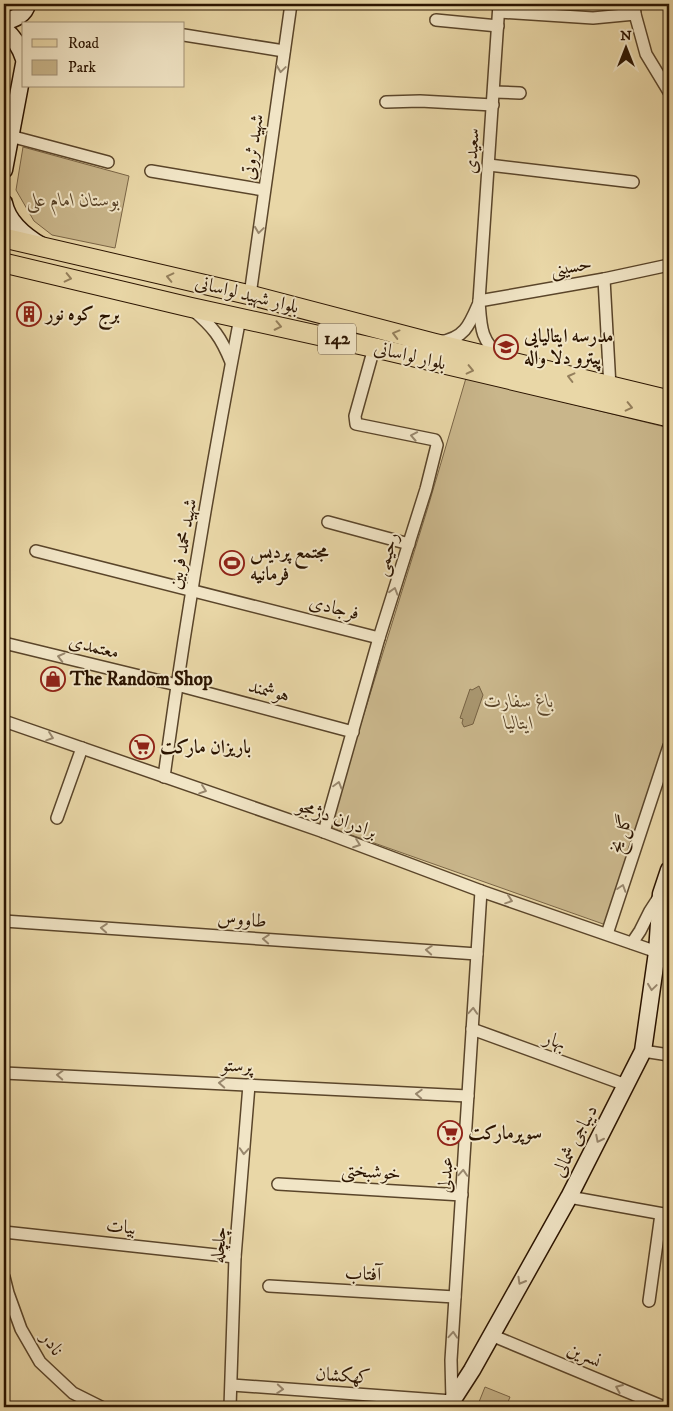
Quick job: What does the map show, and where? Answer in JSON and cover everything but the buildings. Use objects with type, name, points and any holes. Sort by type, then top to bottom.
[{"type":"main road","points":[[4,22],[14,19],[29,10]]},
{"type":"main road","points":[[4,29],[12,36],[22,54]]},
{"type":"main road","points":[[5,162],[22,74]]},
{"type":"main road","points":[[4,203],[5,209],[13,222],[28,237],[46,248],[37,256],[36,262],[40,272]]},
{"type":"main road","name":"142","points":[[4,238],[46,248]]},
{"type":"main road","name":"بلوار شهید لواسانی","points":[[46,248],[250,295],[433,343],[669,400]]},
{"type":"main road","name":"بلوار لواسانی","points":[[4,263],[669,417]]},
{"type":"main road","name":"دیباجی شمالی","points":[[451,1404],[569,1197],[643,1051],[669,870]]},
{"type":"street","name":"شهید ثروتی","points":[[250,295],[291,4]]},
{"type":"street","points":[[499,8],[593,18],[635,9],[646,54],[669,92]]},
{"type":"street","name":"سعیدی","points":[[499,8],[479,301],[481,327],[485,340],[492,350],[504,360]]},
{"type":"street","points":[[436,20],[498,26]]},
{"type":"street","points":[[185,34],[284,51]]},
{"type":"street","points":[[494,92],[520,93]]},
{"type":"street","points":[[386,102],[420,101],[493,105]]},
{"type":"street","points":[[10,136],[108,162]]},
{"type":"street","points":[[489,165],[633,182]]},
{"type":"street","points":[[151,171],[264,190]]},
{"type":"street","name":"حسینی","points":[[479,301],[604,279],[669,265]]},
{"type":"street","points":[[604,279],[610,387]]},
{"type":"street","name":"سعیدی","points":[[433,343],[457,337],[471,322],[479,301]]},
{"type":"street","points":[[190,307],[212,327],[226,348],[232,363]]},
{"type":"street","name":"شهید محمد فربین","points":[[164,777],[192,590],[240,318]]},
{"type":"street","name":"رحیمی","points":[[324,832],[379,638],[426,489],[437,445],[435,440],[356,424],[355,416],[374,348]]},
{"type":"street","points":[[328,522],[409,544]]},
{"type":"street","name":"فرجادی","points":[[36,550],[379,638]]},
{"type":"street","name":"معتمدی","points":[[4,643],[177,685]]},
{"type":"street","name":"هوشمند","points":[[177,685],[353,732]]},
{"type":"street","name":"برادران دژمجو","points":[[4,721],[324,832],[657,952]]},
{"type":"street","name":"گل یخ","points":[[607,934],[669,746]]},
{"type":"street","points":[[58,818],[82,748]]},
{"type":"street","name":"عبدلی","points":[[451,1404],[451,1360],[481,890]]},
{"type":"street","points":[[632,943],[650,911],[665,895]]},
{"type":"street","name":"طاووس","points":[[4,921],[477,954]]},
{"type":"street","name":"بهار","points":[[472,1029],[626,1085]]},
{"type":"street","points":[[643,1051],[669,1056]]},
{"type":"street","name":"پرستو","points":[[4,1073],[468,1096]]},
{"type":"street","name":"چلچله","points":[[230,1407],[236,1256],[249,1084]]},
{"type":"street","name":"خوشبختی","points":[[278,1184],[462,1195]]},
{"type":"street","points":[[569,1197],[665,1214],[649,1301]]},
{"type":"street","name":"بیات","points":[[4,1232],[236,1256]]},
{"type":"street","name":"نادر","points":[[4,1277],[21,1329],[40,1362],[73,1393],[100,1407]]},
{"type":"street","name":"آفتاب","points":[[269,1286],[455,1297]]},
{"type":"street","name":"نسرین","points":[[491,1335],[664,1407]]},
{"type":"street","points":[[451,1360],[459,1370],[472,1370]]},
{"type":"street","name":"کهکشان","points":[[232,1385],[451,1404]]},
{"type":"green space","name":"بوستان امام علی","points":[[23,147],[129,176],[115,248],[52,235],[34,221],[16,190]]},
{"type":"green space","name":"باغ سفارت ایتالیا","points":[[466,378],[669,428],[669,728],[606,925],[329,827]]},
{"type":"green space","points":[[485,1387],[510,1397],[506,1407],[477,1407]]},
{"type":"shaded area","points":[[479,686],[483,695],[473,724],[464,727],[463,719],[460,718],[470,689],[472,690]]},
{"type":"place","name":"برج کوه نور","points":[[29,314]]},
{"type":"place","name":"مدرسه ایتالیایی پیترو دلا واله","points":[[506,347]]},
{"type":"place","name":"مجتمع پردیس فرمانیه","points":[[232,563]]},
{"type":"place","name":"The Random Shop","points":[[53,679]]},
{"type":"place","name":"باریزان مارکت","points":[[142,747]]},
{"type":"place","name":"سوپرمارکت","points":[[450,1133]]}]
